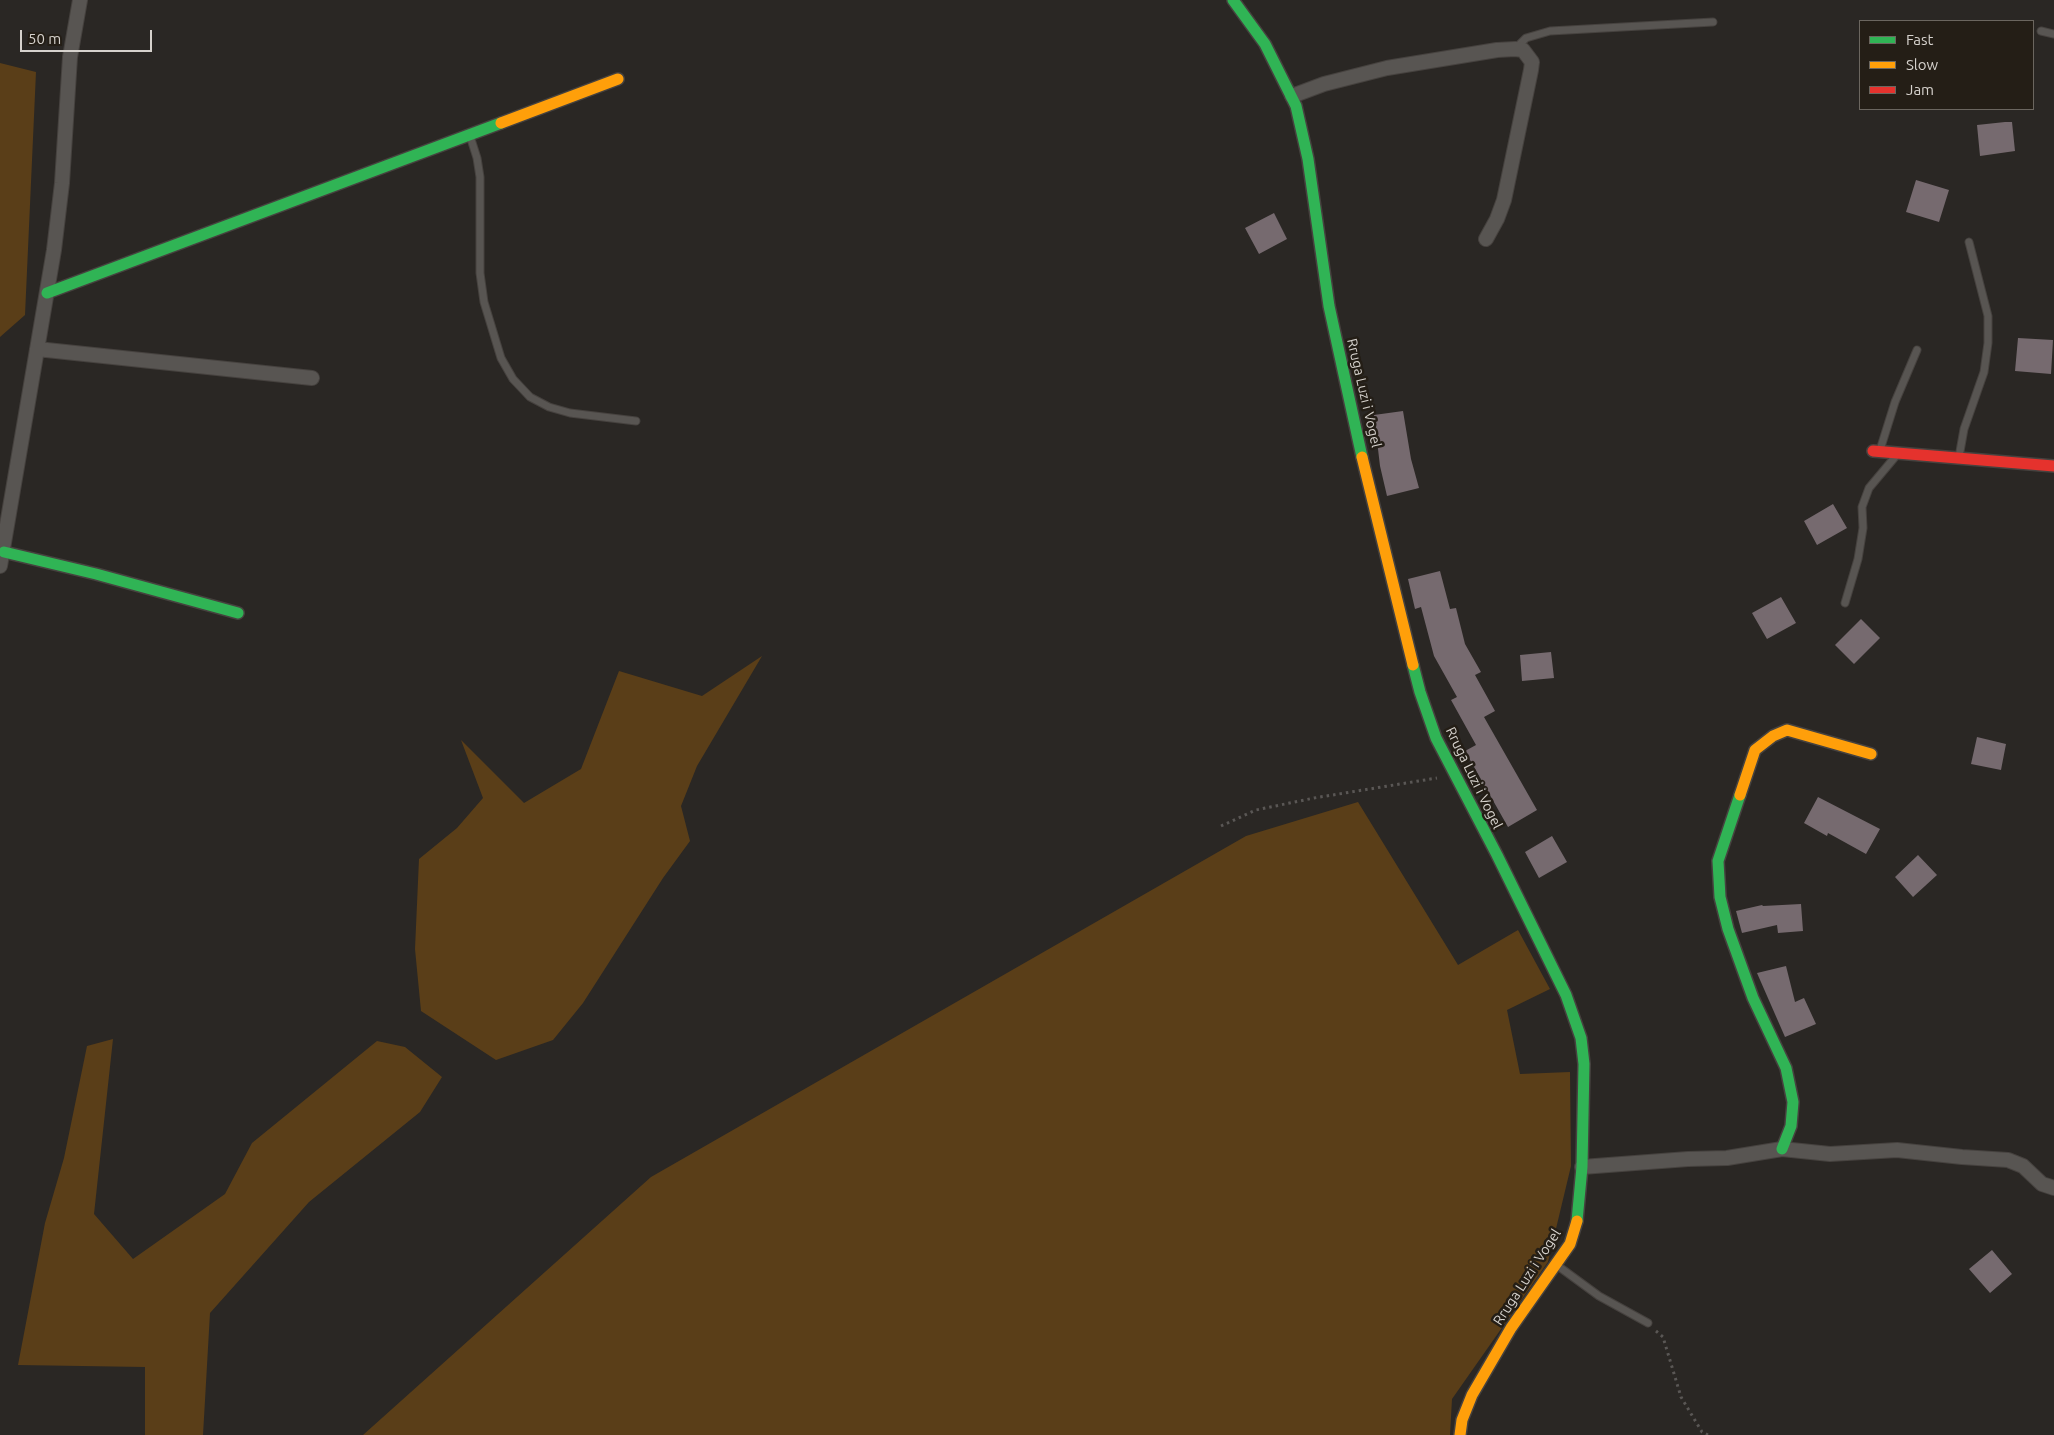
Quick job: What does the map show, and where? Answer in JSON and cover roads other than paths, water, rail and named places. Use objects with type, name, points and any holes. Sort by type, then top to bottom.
[{"type":"street","points":[[0,566],[4,552],[59,219],[70,57],[80,0]]},
{"type":"street","name":"Rruga Luzi i Vogel","points":[[1233,0],[1265,44],[1292,96],[1308,159],[1329,306],[1375,515],[1420,692],[1436,738],[1497,855],[1575,1017],[1581,1038],[1584,1064],[1582,1167],[1577,1224],[1570,1244],[1511,1328],[1472,1395],[1462,1420],[1460,1435]]},
{"type":"street","points":[[1292,96],[1324,84],[1387,68],[1514,49],[1523,50],[1529,55],[1532,62],[1531,70],[1504,200],[1497,219],[1486,239]]},
{"type":"street","points":[[47,293],[618,79]]},
{"type":"street","points":[[37,349],[312,378]]},
{"type":"street","points":[[1877,452],[2054,466]]},
{"type":"street","points":[[4,552],[96,574],[238,613]]},
{"type":"street","points":[[1782,1149],[1791,1126],[1793,1102],[1786,1068],[1739,960],[1720,897],[1718,861],[1755,750],[1773,736],[1786,730],[1871,754]]},
{"type":"street","points":[[1582,1167],[1727,1158],[1782,1149],[1830,1154],[1897,1150],[2008,1160],[2023,1166],[2042,1184],[2054,1188]]},
{"type":"lane","points":[[1514,49],[1526,38],[1550,30],[1713,22]]},
{"type":"lane","points":[[2041,31],[2054,34]]},
{"type":"lane","points":[[470,135],[478,158],[480,176],[480,273],[483,293],[501,358],[513,379],[530,397],[549,407],[570,413],[636,421]]},
{"type":"lane","points":[[1959,458],[1964,429],[1984,372],[1988,343],[1988,316],[1969,242]]},
{"type":"lane","points":[[1877,452],[1917,350]]},
{"type":"lane","points":[[1845,603],[1858,559],[1863,528],[1862,507],[1869,488],[1899,453]]},
{"type":"lane","points":[[1556,1265],[1599,1296],[1648,1323]]}]
